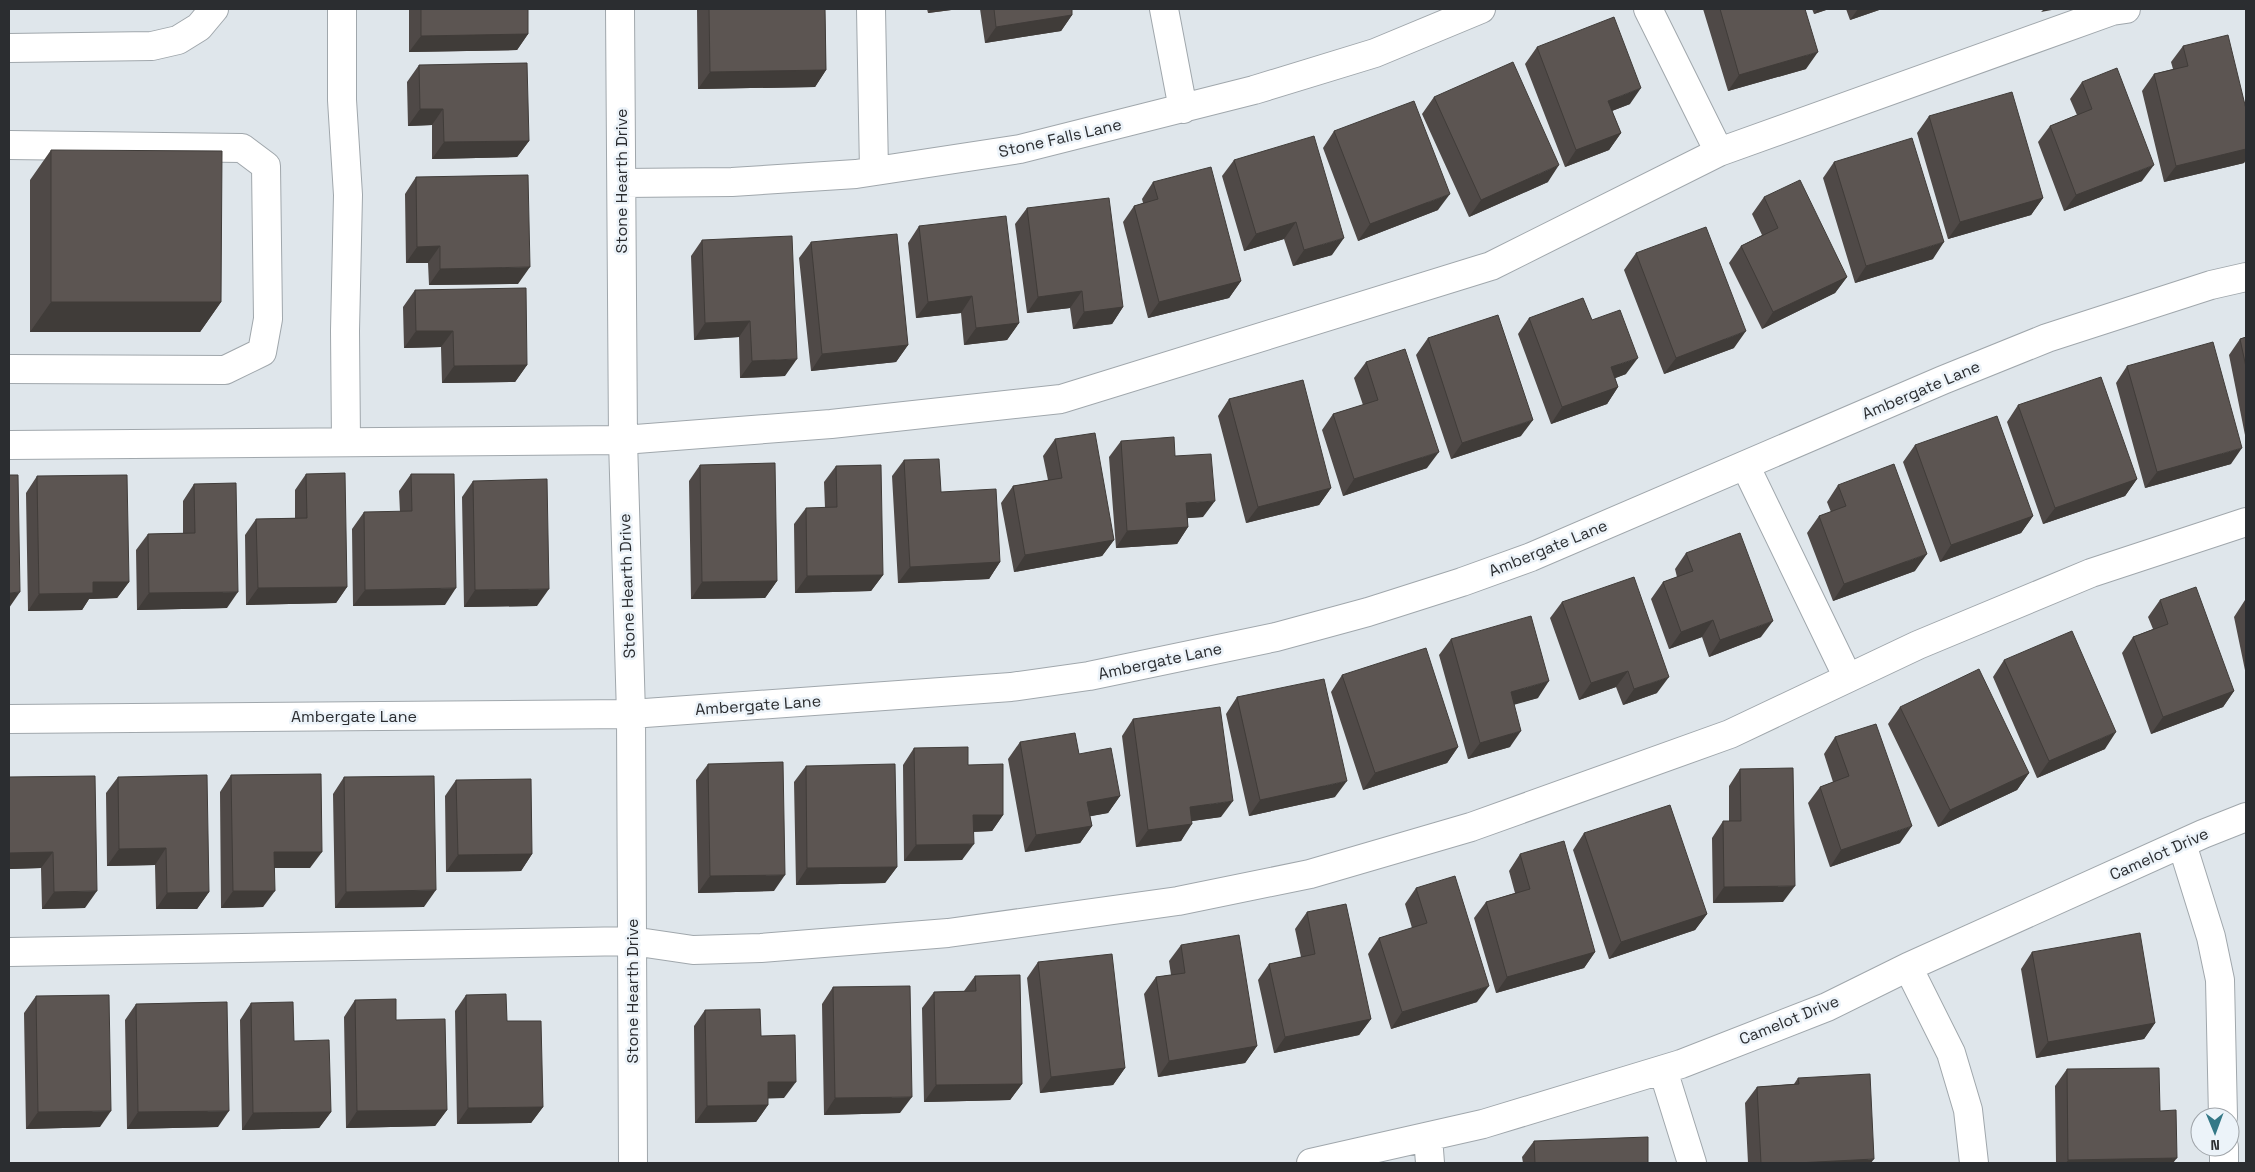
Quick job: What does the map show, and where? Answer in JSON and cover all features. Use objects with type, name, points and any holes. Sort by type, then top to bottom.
[{"type":"street","points":[[9,48],[152,46],[178,40],[199,27],[214,9]]},
{"type":"street","points":[[342,9],[342,100],[348,195],[345,331],[346,442]]},
{"type":"street","name":"Stone Hearth Drive","points":[[620,9],[623,440],[631,714],[633,1163]]},
{"type":"street","points":[[871,9],[874,171]]},
{"type":"street","points":[[1164,9],[1183,109]]},
{"type":"street","name":"Stone Falls Lane","points":[[622,183],[732,182],[856,174],[1020,149],[1254,90],[1375,53],[1447,15],[1481,9]]},
{"type":"street","points":[[1648,9],[1719,152]]},
{"type":"street","points":[[9,445],[623,440],[831,424],[1061,399],[1491,266],[1719,152],[2112,11],[2126,9]]},
{"type":"street","points":[[9,145],[242,148],[266,166],[268,319],[262,352],[225,370],[9,369]]},
{"type":"street","name":"Ambergate Lane","points":[[9,719],[631,714],[1010,687],[1089,676],[1276,637],[1378,609],[1462,582],[1522,560],[1942,380],[2047,338],[2211,285],[2246,277]]},
{"type":"street","points":[[1745,466],[1848,678]]},
{"type":"street","points":[[9,952],[632,941],[693,950],[752,949],[948,933],[1178,901],[1310,874],[1470,827],[1730,734],[1918,645],[2091,573],[2246,522]]},
{"type":"street","name":"Camelot Drive","points":[[1311,1163],[1484,1124],[1664,1070],[1826,1007],[1908,967],[2246,817]]},
{"type":"street","points":[[2182,844],[2211,937],[2220,980],[2223,1107]]},
{"type":"street","points":[[1908,967],[1951,1053],[1968,1110],[1974,1163]]},
{"type":"street","points":[[1664,1070],[1692,1163]]},
{"type":"street","points":[[1428,1137],[1430,1163]]},
{"type":"building","points":[[421,9],[528,9],[528,34],[421,36]]},
{"type":"building","points":[[709,9],[825,9],[826,70],[710,72]]},
{"type":"building","points":[[994,9],[1072,9],[1072,15],[996,27]]},
{"type":"building","points":[[1720,9],[1805,9],[1818,52],[1739,75]]},
{"type":"building","points":[[1614,17],[1641,88],[1608,101],[1621,133],[1576,150],[1537,47]]},
{"type":"building","points":[[2228,35],[2246,109],[2246,149],[2176,166],[2154,74],[2188,66],[2183,46]]},
{"type":"building","points":[[1513,62],[1559,165],[1481,200],[1434,97]]},
{"type":"building","points":[[527,63],[529,141],[444,142],[443,109],[420,109],[419,65]]},
{"type":"building","points":[[2117,68],[2154,165],[2076,195],[2050,126],[2092,109],[2082,82]]},
{"type":"building","points":[[2012,92],[2043,198],[1960,222],[1929,116]]},
{"type":"building","points":[[1414,101],[1450,194],[1370,224],[1334,131]]},
{"type":"building","points":[[1314,136],[1344,238],[1304,250],[1296,222],[1256,234],[1234,160]]},
{"type":"building","points":[[1912,138],[1944,242],[1866,266],[1834,162]]},
{"type":"building","points":[[51,150],[222,151],[221,302],[51,302]]},
{"type":"building","points":[[1211,167],[1241,281],[1159,302],[1134,206],[1158,199],[1153,182]]},
{"type":"building","points":[[528,175],[530,267],[440,269],[440,246],[417,247],[416,177]]},
{"type":"building","points":[[1800,180],[1847,277],[1773,312],[1741,246],[1778,228],[1764,197]]},
{"type":"building","points":[[1109,198],[1123,307],[1084,312],[1082,291],[1038,297],[1027,208]]},
{"type":"building","points":[[1006,216],[1019,323],[976,328],[972,296],[928,302],[919,226]]},
{"type":"building","points":[[1706,227],[1746,331],[1676,358],[1636,253]]},
{"type":"building","points":[[897,234],[908,345],[822,354],[811,242]]},
{"type":"building","points":[[792,236],[797,359],[752,361],[750,321],[705,323],[702,240]]},
{"type":"building","points":[[526,288],[527,365],[454,366],[453,331],[416,331],[415,290]]},
{"type":"building","points":[[1583,298],[1592,320],[1620,310],[1638,358],[1611,367],[1618,387],[1562,407],[1529,318]]},
{"type":"building","points":[[1498,315],[1533,420],[1462,443],[1428,338]]},
{"type":"building","points":[[2246,337],[2246,367],[2240,339]]},
{"type":"building","points":[[2213,342],[2242,448],[2157,472],[2127,366]]},
{"type":"building","points":[[1405,349],[1439,452],[1354,479],[1333,414],[1378,400],[1366,362]]},
{"type":"building","points":[[2101,377],[2137,479],[2055,508],[2018,405]]},
{"type":"building","points":[[1303,380],[1331,488],[1258,507],[1229,399]]},
{"type":"building","points":[[1997,416],[2033,516],[1951,545],[1915,445]]},
{"type":"building","points":[[1095,433],[1114,540],[1025,555],[1013,486],[1062,478],[1055,439]]},
{"type":"building","points":[[1174,437],[1175,456],[1211,454],[1215,501],[1186,503],[1188,527],[1127,531],[1121,441]]},
{"type":"building","points":[[939,459],[941,492],[996,489],[1000,562],[910,567],[904,460]]},
{"type":"building","points":[[775,463],[777,581],[702,582],[700,465]]},
{"type":"building","points":[[1894,464],[1927,554],[1844,584],[1819,516],[1846,506],[1838,485]]},
{"type":"building","points":[[881,465],[883,575],[807,576],[806,508],[837,507],[836,466]]},
{"type":"building","points":[[345,473],[347,587],[258,588],[256,519],[307,518],[306,474]]},
{"type":"building","points":[[411,474],[454,474],[456,588],[365,590],[364,512],[412,511]]},
{"type":"building","points":[[9,475],[18,475],[20,592],[9,593]]},
{"type":"building","points":[[127,475],[129,582],[93,582],[93,593],[39,594],[37,476]]},
{"type":"building","points":[[547,479],[549,589],[475,590],[473,481]]},
{"type":"building","points":[[236,483],[238,592],[149,593],[148,534],[195,533],[194,484]]},
{"type":"building","points":[[1740,533],[1773,621],[1720,640],[1713,620],[1681,632],[1663,582],[1693,571],[1686,553]]},
{"type":"building","points":[[1634,577],[1669,677],[1634,689],[1628,671],[1591,683],[1562,602]]},
{"type":"building","points":[[2196,587],[2234,691],[2163,717],[2133,637],[2168,624],[2160,600]]},
{"type":"building","points":[[1531,616],[1549,681],[1511,692],[1521,731],[1480,743],[1451,639]]},
{"type":"building","points":[[2072,631],[2116,732],[2049,761],[2004,660]]},
{"type":"building","points":[[1426,648],[1458,747],[1375,773],[1342,675]]},
{"type":"building","points":[[1979,669],[2029,773],[1950,810],[1900,707]]},
{"type":"building","points":[[1324,679],[1347,781],[1260,800],[1237,697]]},
{"type":"building","points":[[1220,707],[1233,801],[1190,807],[1192,824],[1148,830],[1133,719]]},
{"type":"building","points":[[1876,724],[1912,826],[1841,850],[1820,787],[1849,776],[1835,737]]},
{"type":"building","points":[[1075,733],[1079,754],[1111,748],[1120,796],[1087,802],[1092,826],[1036,835],[1020,742]]},
{"type":"building","points":[[968,747],[968,765],[1003,764],[1003,815],[973,815],[974,844],[916,845],[914,748]]},
{"type":"building","points":[[783,762],[785,875],[710,876],[708,764]]},
{"type":"building","points":[[895,764],[897,867],[807,868],[806,766]]},
{"type":"building","points":[[1793,768],[1795,886],[1724,887],[1723,821],[1741,821],[1740,769]]},
{"type":"building","points":[[321,774],[322,852],[274,852],[275,891],[233,891],[231,775]]},
{"type":"building","points":[[207,775],[209,892],[167,893],[166,848],[119,849],[118,777]]},
{"type":"building","points":[[95,776],[97,891],[54,892],[53,852],[9,853],[9,777]]},
{"type":"building","points":[[434,776],[436,890],[346,892],[344,777]]},
{"type":"building","points":[[531,779],[532,854],[458,855],[456,780]]},
{"type":"building","points":[[1670,805],[1707,914],[1621,942],[1584,833]]},
{"type":"building","points":[[1564,841],[1595,952],[1507,977],[1486,902],[1530,889],[1520,854]]},
{"type":"building","points":[[1455,876],[1489,986],[1402,1012],[1379,938],[1427,923],[1416,888]]},
{"type":"building","points":[[1346,904],[1371,1019],[1285,1037],[1269,964],[1315,954],[1307,912]]},
{"type":"building","points":[[2140,933],[2155,1023],[2048,1042],[2032,952]]},
{"type":"building","points":[[1239,935],[1257,1046],[1169,1061],[1156,977],[1185,973],[1181,945]]},
{"type":"building","points":[[1112,954],[1125,1068],[1051,1077],[1038,962]]},
{"type":"building","points":[[1020,975],[1022,1084],[936,1085],[934,992],[976,991],[975,976]]},
{"type":"building","points":[[910,986],[912,1097],[835,1098],[833,987]]},
{"type":"building","points":[[506,994],[507,1021],[541,1021],[543,1107],[468,1108],[466,995]]},
{"type":"building","points":[[109,995],[111,1111],[38,1112],[36,996]]},
{"type":"building","points":[[396,999],[396,1020],[445,1019],[447,1110],[357,1111],[355,1000]]},
{"type":"building","points":[[227,1002],[229,1111],[138,1112],[136,1004]]},
{"type":"building","points":[[293,1002],[294,1041],[329,1040],[331,1112],[253,1113],[251,1003]]},
{"type":"building","points":[[760,1009],[761,1036],[795,1035],[796,1082],[768,1082],[768,1105],[707,1106],[705,1010]]},
{"type":"building","points":[[2159,1068],[2160,1111],[2176,1110],[2177,1158],[2068,1160],[2067,1069]]},
{"type":"building","points":[[1870,1074],[1874,1159],[1761,1163],[1757,1087],[1799,1084],[1798,1078]]},
{"type":"building","points":[[1648,1137],[1648,1163],[1535,1163],[1534,1141]]}]
